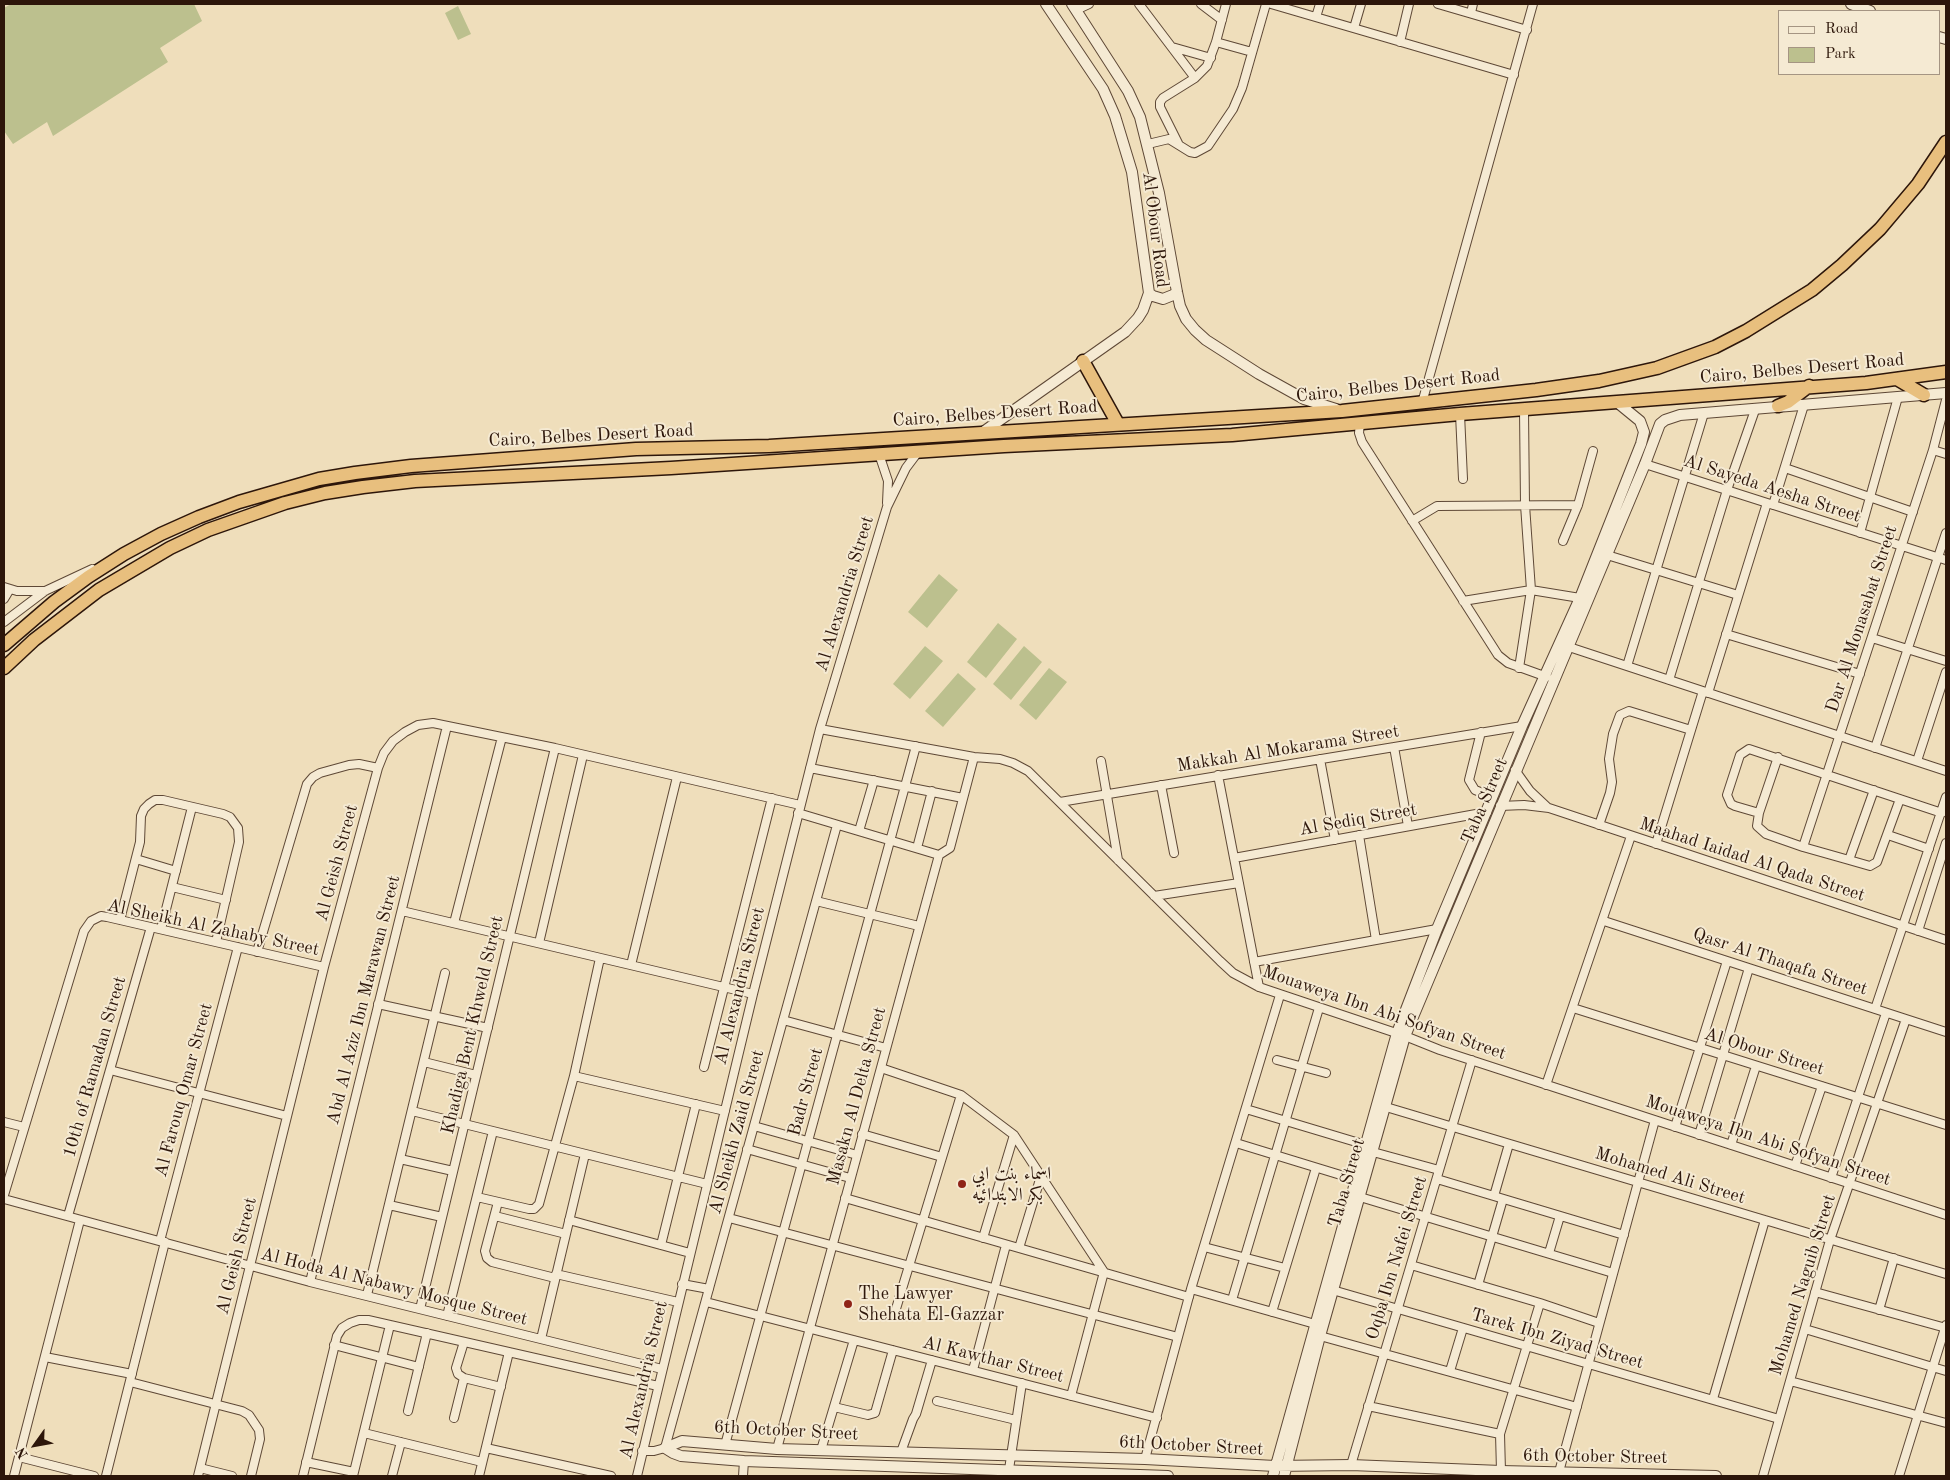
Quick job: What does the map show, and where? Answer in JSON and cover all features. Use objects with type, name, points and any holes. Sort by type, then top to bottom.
[{"type":"highway","name":"Cairo, Belbes Desert Road","points":[[4,645],[54,602],[88,577],[124,554],[161,534],[239,502],[319,479],[411,466],[636,449],[769,446],[1342,411],[1599,381],[1657,368],[1715,347],[1776,314],[1812,290],[1861,249],[1901,205],[1937,158],[1946,142]]},
{"type":"highway","points":[[1083,361],[1118,424]]},
{"type":"highway","name":"Cairo, Belbes Desert Road","points":[[4,668],[66,614],[134,568],[208,530],[286,503],[363,486],[415,481],[1232,435],[1460,414],[1618,403],[1896,379],[1946,372]]},
{"type":"highway","points":[[1896,379],[1924,395]]},
{"type":"highway","points":[[1778,406],[1788,402],[1810,386]]},
{"type":"highway","points":[[671,448],[667,456],[671,468]]},
{"type":"highway","points":[[636,449],[642,456],[642,462],[637,470]]},
{"type":"street","name":"Al Obour Road","points":[[982,432],[1132,326],[1143,310],[1149,293],[1132,172],[1115,116],[1103,89],[1046,4]]},
{"type":"street","points":[[1074,7],[1089,4]]},
{"type":"street","points":[[1139,4],[1195,78]]},
{"type":"street","points":[[1178,143],[1160,107],[1160,102],[1163,98],[1195,78],[1207,66],[1211,58],[1225,8],[1201,4]]},
{"type":"street","points":[[1201,4],[1222,20]]},
{"type":"street","points":[[1148,144],[1165,139],[1178,143],[1190,152],[1200,152],[1208,146],[1233,109],[1242,88],[1266,4]]},
{"type":"street","points":[[1271,4],[1514,75]]},
{"type":"street","points":[[1316,17],[1320,4]]},
{"type":"street","points":[[1354,28],[1361,4]]},
{"type":"street","points":[[1400,42],[1409,4]]},
{"type":"street","points":[[1438,4],[1527,30]]},
{"type":"street","points":[[1471,14],[1473,4]]},
{"type":"street","points":[[1422,403],[1533,4]]},
{"type":"street","points":[[1851,4],[1867,10]]},
{"type":"street","name":"Al Obour Road","points":[[1074,7],[1128,90],[1140,117],[1148,144],[1162,210],[1176,292],[1186,319],[1206,340],[1286,391],[1323,406],[1342,411]]},
{"type":"street","points":[[1216,42],[1252,52]]},
{"type":"street","points":[[1171,47],[1211,58]]},
{"type":"street","points":[[1149,293],[1163,299],[1173,296],[1176,292]]},
{"type":"street","name":"Taba Street","points":[[1274,1471],[1315,1324],[1329,1290],[1360,1197],[1370,1148],[1401,1034],[1437,929],[1522,726],[1549,677],[1569,647],[1646,464],[1660,424],[1665,420],[1680,415],[1946,393]]},
{"type":"street","points":[[1860,533],[1898,397]]},
{"type":"street","name":"Dar Al Monasabat Street","points":[[1803,847],[1933,450],[1946,400]]},
{"type":"street","name":"Taba Street","points":[[1285,1471],[1320,1336],[1329,1290],[1357,1180],[1386,1107],[1401,1034],[1516,770],[1549,677],[1641,444],[1643,427],[1634,416],[1618,403]]},
{"type":"street","points":[[1656,844],[1691,730],[1706,692],[1770,504],[1785,468],[1804,405]]},
{"type":"street","points":[[1518,668],[1531,590],[1525,506],[1524,410]]},
{"type":"street","points":[[1669,680],[1727,490],[1755,410]]},
{"type":"street","points":[[1627,666],[1704,413]]},
{"type":"street","points":[[1460,414],[1463,479]]},
{"type":"street","points":[[1360,423],[1362,442],[1498,655],[1518,668],[1549,677]]},
{"type":"street","points":[[1641,444],[1652,448]]},
{"type":"street","points":[[1933,450],[1946,454]]},
{"type":"street","points":[[1563,541],[1578,505],[1593,451]]},
{"type":"street","name":"Al Alexandria Street","points":[[637,1476],[724,1111],[820,729],[887,507],[906,468],[918,452]]},
{"type":"street","name":"Al Alexandria Street","points":[[879,454],[888,481],[887,507]]},
{"type":"street","name":"Al Sayeda Aesha Street","points":[[1646,464],[1946,560]]},
{"type":"street","points":[[1785,468],[1913,512]]},
{"type":"street","points":[[1412,521],[1438,506],[1578,505]]},
{"type":"street","points":[[1876,748],[1946,533]]},
{"type":"street","points":[[4,622],[45,591],[124,554]]},
{"type":"street","points":[[1607,555],[1738,596]]},
{"type":"street","points":[[4,599],[7,588],[17,591],[45,591]]},
{"type":"street","points":[[1463,601],[1531,590],[1580,598]]},
{"type":"street","points":[[1726,634],[1860,674]]},
{"type":"street","points":[[1872,638],[1946,661]]},
{"type":"street","points":[[1569,647],[1946,771]]},
{"type":"street","points":[[1917,761],[1946,672]]},
{"type":"street","points":[[1599,825],[1610,793],[1612,782],[1609,759],[1613,734],[1620,715],[1629,710],[1691,730]]},
{"type":"street","name":"Al Geish Street","points":[[198,1476],[324,967],[378,768],[389,747],[405,732],[418,725],[433,723],[555,748],[800,805]]},
{"type":"street","name":"Abd Al Aziz Ibn Marawan Street","points":[[310,1282],[447,726]]},
{"type":"street","name":"Makkah Al Mokarama Street","points":[[1060,802],[1522,726]]},
{"type":"street","name":"Mouaweya Ibn Abi Sofyan Street","points":[[820,729],[1000,760],[1013,763],[1028,771],[1220,961],[1233,973],[1259,987],[1546,1085],[1946,1215]]},
{"type":"street","points":[[1481,732],[1469,780],[1474,790],[1493,797]]},
{"type":"street","points":[[454,923],[502,737]]},
{"type":"street","name":"Badr Street","points":[[725,1445],[916,746]]},
{"type":"street","points":[[1394,746],[1408,826]]},
{"type":"street","name":"Khadiga Bent Khweld Street","points":[[420,1309],[555,748]]},
{"type":"street","points":[[1759,814],[1735,806],[1728,799],[1727,795],[1742,752],[1749,749],[1778,757],[1942,813]]},
{"type":"street","points":[[539,943],[583,755]]},
{"type":"street","name":"Masakn Al Delta Street","points":[[777,1448],[939,855],[950,848],[974,757]]},
{"type":"street","points":[[1778,757],[1757,822],[1761,831],[1803,847],[1870,866],[1874,865],[1880,858],[1900,799]]},
{"type":"street","points":[[1320,759],[1335,840]]},
{"type":"street","points":[[1101,761],[1118,860]]},
{"type":"street","points":[[257,952],[307,784],[320,772],[349,765],[359,764],[378,768]]},
{"type":"street","points":[[810,768],[964,798]]},
{"type":"street","name":"Maahad Iaidad Al Qada Street","points":[[1516,770],[1530,790],[1549,808]]},
{"type":"street","points":[[1218,776],[1259,987]]},
{"type":"street","points":[[631,965],[677,777]]},
{"type":"street","points":[[859,832],[874,780]]},
{"type":"street","points":[[1161,785],[1174,853]]},
{"type":"street","points":[[1849,860],[1874,790]]},
{"type":"street","points":[[917,848],[932,792]]},
{"type":"street","points":[[1875,1009],[1946,797]]},
{"type":"street","points":[[704,1067],[772,798]]},
{"type":"street","points":[[120,920],[140,842],[141,816],[148,804],[155,800],[163,800],[223,814],[230,817],[238,828],[239,842],[216,942]]},
{"type":"street","name":"Maahad Iaidad Al Qada Street","points":[[1500,806],[1524,805],[1549,808],[1946,940]]},
{"type":"street","points":[[161,929],[192,807]]},
{"type":"street","name":"Al Sediq Street","points":[[1234,858],[1487,812]]},
{"type":"street","points":[[798,813],[939,855]]},
{"type":"street","name":"Al Sheikh Zaid Street","points":[[665,1448],[837,825]]},
{"type":"street","points":[[1359,835],[1376,940]]},
{"type":"street","points":[[1888,835],[1929,849]]},
{"type":"street","points":[[1546,1085],[1604,920],[1631,836]]},
{"type":"street","points":[[1918,931],[1946,843]]},
{"type":"street","points":[[136,859],[176,871]]},
{"type":"street","points":[[1154,896],[1239,882]]},
{"type":"street","points":[[172,886],[226,900]]},
{"type":"street","points":[[816,902],[919,926]]},
{"type":"street","points":[[402,911],[753,994]]},
{"type":"street","name":"Al Sheikh Al Zahaby Street","points":[[24,1127],[84,931],[91,921],[96,918],[107,916],[324,967]]},
{"type":"street","name":"Qasr Al Thaqafa Street","points":[[1604,920],[1946,1032]]},
{"type":"street","name":"10th of Ramadan Street","points":[[68,1216],[151,927]]},
{"type":"street","points":[[1254,962],[1437,929]]},
{"type":"street","name":"Al Farouq Omar Street","points":[[106,1476],[199,1093],[238,947]]},
{"type":"street","points":[[477,1197],[529,1209],[537,1207],[574,1076],[600,958]]},
{"type":"street","points":[[1675,1127],[1727,961]]},
{"type":"street","points":[[1699,1135],[1749,968]]},
{"type":"street","points":[[367,1295],[445,973]]},
{"type":"street","points":[[1145,1459],[1190,1293],[1280,995]]},
{"type":"street","points":[[378,1004],[488,1028]]},
{"type":"street","points":[[1232,1300],[1319,1008]]},
{"type":"street","name":"Al Obour Street","points":[[1573,1008],[1946,1125]]},
{"type":"street","name":"Mohamed Naguib Street","points":[[1831,1178],[1886,1013]]},
{"type":"street","name":"Mohamed Naguib Street","points":[[1762,1476],[1830,1240],[1906,1019]]},
{"type":"street","points":[[783,1020],[886,1048]]},
{"type":"street","points":[[1276,1060],[1326,1073]]},
{"type":"street","name":"Oqba Ibn Nafei Street","points":[[1351,1465],[1472,1060]]},
{"type":"street","points":[[424,1062],[476,1075]]},
{"type":"street","points":[[1731,1145],[1756,1066]]},
{"type":"street","points":[[881,1068],[960,1095],[1014,1135],[1104,1272],[1071,1396]]},
{"type":"street","points":[[110,1070],[287,1116]]},
{"type":"street","points":[[574,1076],[724,1111]]},
{"type":"street","points":[[1795,1166],[1822,1086]]},
{"type":"street","points":[[895,1312],[960,1095]]},
{"type":"street","points":[[661,1245],[696,1104]]},
{"type":"street","name":"Mohamed Ali Street","points":[[1386,1107],[1946,1274]]},
{"type":"street","points":[[1246,1109],[1439,1170]]},
{"type":"street","points":[[412,1111],[707,1184]]},
{"type":"street","points":[[1559,1472],[1655,1120]]},
{"type":"street","points":[[4,1122],[24,1127],[4,1194]]},
{"type":"street","points":[[754,1126],[857,1155]]},
{"type":"street","points":[[447,1316],[493,1131]]},
{"type":"street","points":[[862,1134],[942,1157]]},
{"type":"street","points":[[983,1238],[1014,1135]]},
{"type":"street","points":[[1236,1143],[1357,1180]]},
{"type":"street","points":[[1494,1196],[1510,1144]]},
{"type":"street","points":[[747,1150],[850,1178]]},
{"type":"street","points":[[541,1339],[585,1154]]},
{"type":"street","points":[[400,1159],[453,1171]]},
{"type":"street","points":[[1272,1312],[1316,1168]]},
{"type":"street","points":[[1019,1248],[1041,1176]]},
{"type":"street","points":[[1437,1179],[1624,1235]]},
{"type":"street","points":[[1360,1197],[1613,1273]]},
{"type":"street","points":[[845,1198],[1104,1272],[1190,1293],[1232,1300],[1315,1324]]},
{"type":"street","name":"Al Hoda Al Nabawy Mosque Street","points":[[4,1199],[310,1282],[662,1370]]},
{"type":"street","points":[[1478,1285],[1503,1199]]},
{"type":"street","points":[[498,1202],[485,1251],[489,1260],[678,1302]]},
{"type":"street","points":[[389,1205],[442,1217]]},
{"type":"street","points":[[495,1216],[566,1234]]},
{"type":"street","points":[[1549,1254],[1560,1216]]},
{"type":"street","points":[[728,1218],[1178,1338]]},
{"type":"street","points":[[14,1476],[80,1220]]},
{"type":"street","points":[[569,1220],[690,1253]]},
{"type":"street","points":[[1713,1399],[1765,1220]]},
{"type":"street","points":[[973,1370],[1006,1244]]},
{"type":"street","points":[[1204,1247],[1285,1268]]},
{"type":"street","points":[[1879,1310],[1894,1258]]},
{"type":"street","points":[[1411,1266],[1540,1303],[1599,1324]]},
{"type":"street","points":[[682,1284],[709,1289]]},
{"type":"street","name":"Tarek Ibn Ziyad Street","points":[[1329,1290],[1779,1419]]},
{"type":"street","points":[[1815,1292],[1946,1327],[1898,1476]]},
{"type":"street","name":"Al Kawthar Street","points":[[706,1302],[1156,1418]]},
{"type":"street","points":[[1501,1471],[1500,1434],[1540,1303]]},
{"type":"street","name":"Al Hoda Al Nabawy Mosque Street","points":[[334,1345],[336,1336],[342,1328],[359,1320],[368,1320],[658,1386]]},
{"type":"street","points":[[306,1462],[354,1474],[390,1324]]},
{"type":"street","points":[[1450,1372],[1463,1328]]},
{"type":"street","points":[[1805,1329],[1946,1371]]},
{"type":"street","points":[[408,1411],[427,1334]]},
{"type":"street","points":[[1320,1336],[1577,1407]]},
{"type":"street","points":[[821,1450],[854,1340]]},
{"type":"street","points":[[464,1342],[456,1368],[458,1374],[464,1378],[501,1387]]},
{"type":"street","points":[[303,1476],[334,1345],[419,1367]]},
{"type":"street","points":[[834,1407],[868,1416],[875,1413],[893,1350]]},
{"type":"street","points":[[478,1476],[509,1352]]},
{"type":"street","points":[[45,1357],[132,1374]]},
{"type":"street","points":[[901,1452],[916,1414],[932,1360]]},
{"type":"street","points":[[454,1418],[464,1378]]},
{"type":"street","points":[[1790,1381],[1946,1423]]},
{"type":"street","points":[[130,1382],[242,1411],[255,1422],[260,1439],[250,1476]]},
{"type":"street","points":[[1008,1474],[1022,1383]]},
{"type":"street","points":[[937,1400],[1016,1420]]},
{"type":"street","points":[[1368,1406],[1500,1434]]},
{"type":"street","points":[[364,1433],[482,1462]]},
{"type":"street","name":"6th October Street","points":[[642,1451],[654,1451],[682,1441],[821,1450],[1145,1459],[1274,1471],[1351,1465],[1454,1472],[1501,1471],[1716,1476]]},
{"type":"street","points":[[392,1476],[400,1442]]},
{"type":"street","points":[[486,1448],[611,1476]]},
{"type":"street","name":"6th October Street","points":[[665,1448],[681,1456],[744,1461],[1008,1474],[1168,1476]]},
{"type":"street","points":[[19,1457],[94,1476]]},
{"type":"street","points":[[743,1476],[744,1461]]},
{"type":"street","points":[[200,1468],[232,1476]]},
{"type":"green space","points":[[11,4],[194,4],[202,21],[160,48],[168,62],[53,136],[47,122],[13,144],[4,131],[4,8]]},
{"type":"green space","points":[[458,6],[471,34],[458,40],[445,13]]},
{"type":"green space","points":[[939,574],[958,590],[927,628],[908,612]]},
{"type":"green space","points":[[998,623],[1017,639],[986,678],[967,662]]},
{"type":"green space","points":[[925,646],[943,661],[910,699],[893,684]]},
{"type":"green space","points":[[1024,646],[1042,662],[1011,700],[993,684]]},
{"type":"green space","points":[[1049,668],[1067,682],[1036,720],[1019,705]]},
{"type":"green space","points":[[958,673],[976,689],[943,727],[925,711]]},
{"type":"place","name":"اسماء بنت ابي بكر الابتدائيه","points":[[962,1184]]},
{"type":"place","name":"The Lawyer Shehata El-Gazzar","points":[[848,1304]]}]
